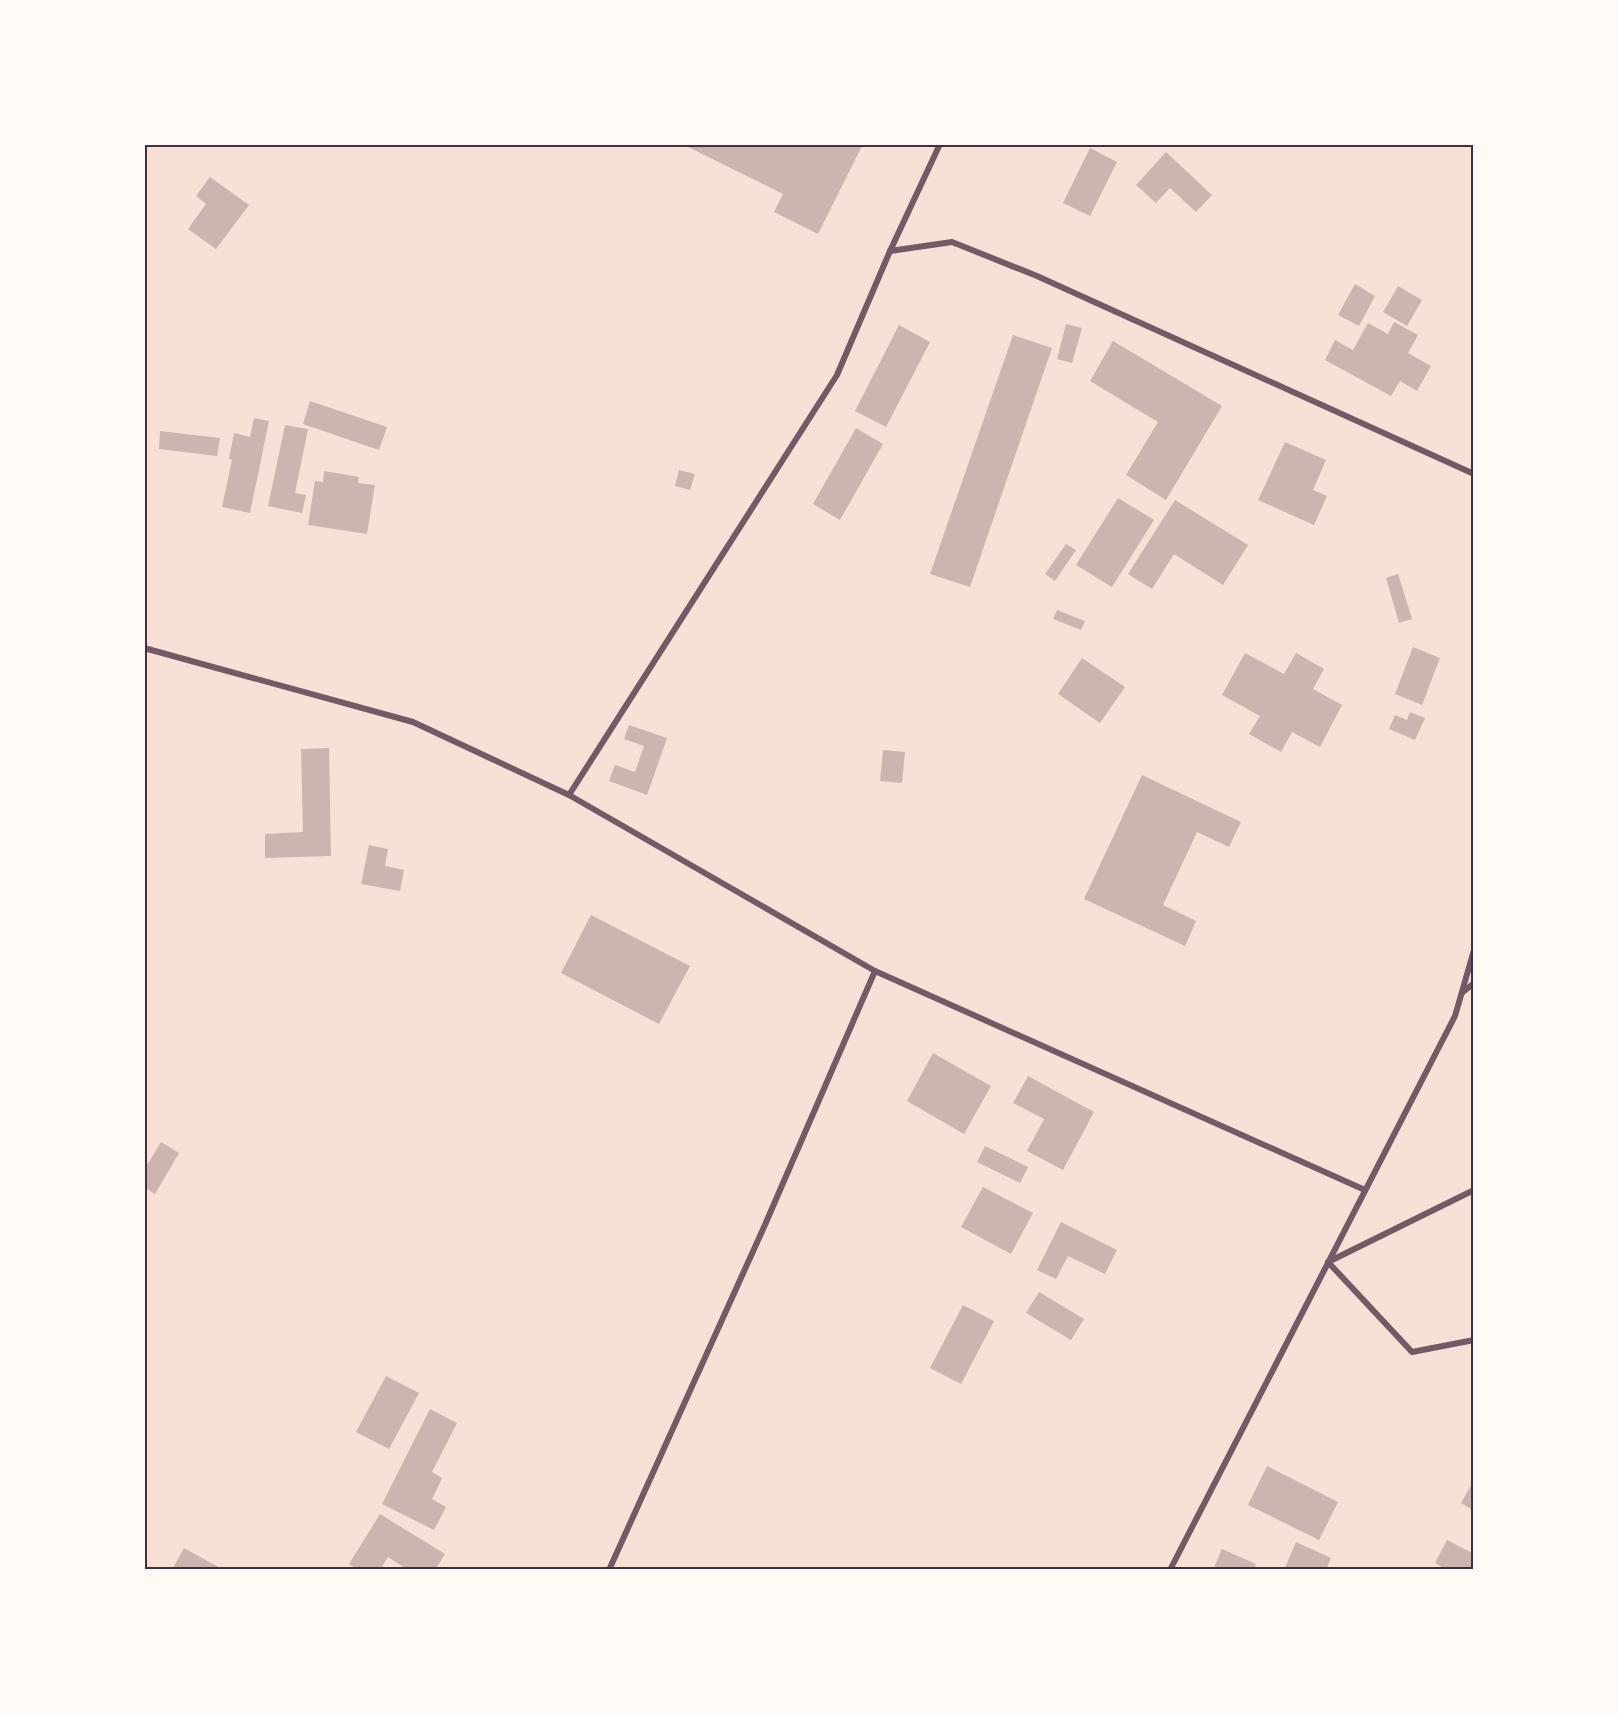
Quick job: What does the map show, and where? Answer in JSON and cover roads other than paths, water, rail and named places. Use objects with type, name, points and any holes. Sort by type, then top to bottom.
[{"type":"street","points":[[569,795],[837,375],[890,251],[940,144]]},
{"type":"street","points":[[890,251],[952,242],[1037,276],[1474,474]]},
{"type":"street","points":[[144,648],[413,722],[569,795],[874,971],[1365,1190]]},
{"type":"street","points":[[1170,1570],[1455,1016],[1474,950]]},
{"type":"street","points":[[609,1570],[764,1227],[874,971]]},
{"type":"street","points":[[1461,993],[1474,983]]},
{"type":"street","points":[[1328,1262],[1474,1190]]},
{"type":"street","points":[[1328,1262],[1412,1352],[1474,1340]]}]
